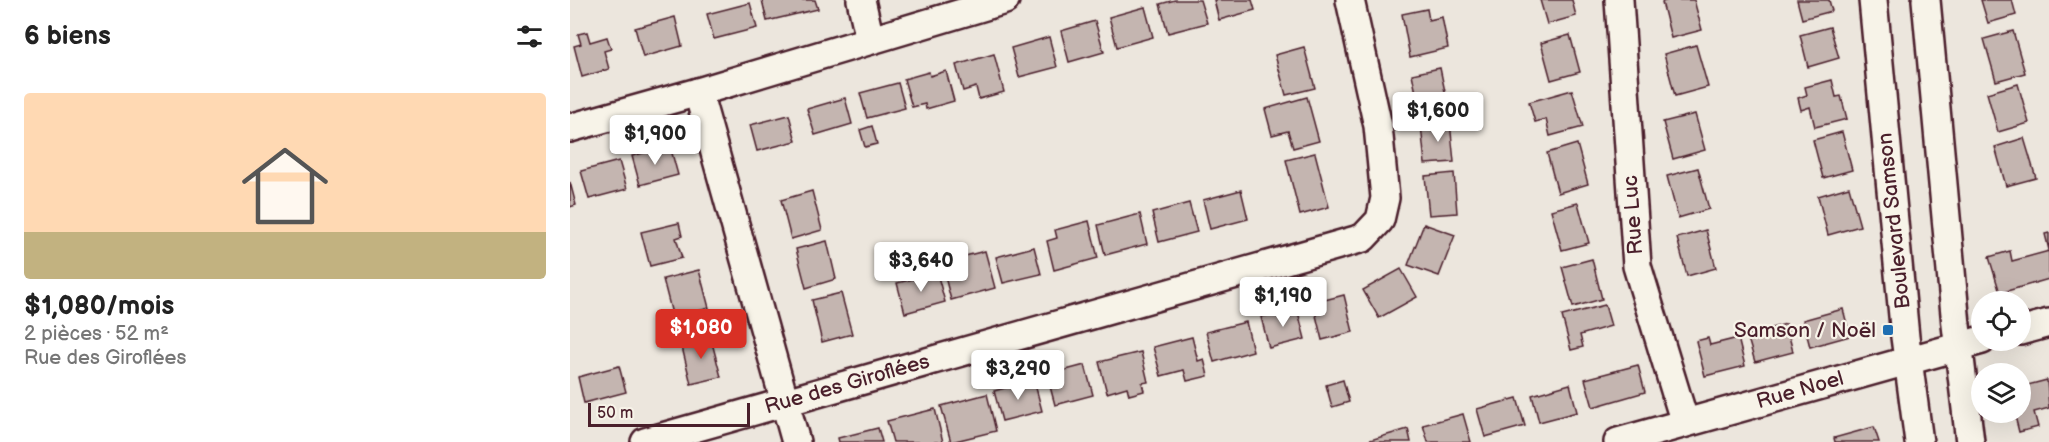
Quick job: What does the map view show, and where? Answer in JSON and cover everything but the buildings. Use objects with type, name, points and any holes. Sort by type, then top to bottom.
[{"type":"street","points":[[861,0],[870,40]]},
{"type":"street","points":[[570,128],[1005,0]]},
{"type":"street","name":"Rue des Giroflées","points":[[645,442],[1363,238],[1380,220],[1385,198],[1378,126],[1350,0]]},
{"type":"street","name":"Rue Luc","points":[[1619,0],[1637,266],[1685,423]]},
{"type":"street","name":"Boulevard Samson","points":[[1873,0],[1908,360],[1919,442]]},
{"type":"street","points":[[1926,0],[1970,344],[1970,442]]},
{"type":"street","points":[[698,92],[796,442]]},
{"type":"street","points":[[2031,328],[2049,323]]},
{"type":"street","name":"Rue Noel","points":[[1618,442],[1970,344]]},
{"type":"place","name":"Samson / Noël","points":[[1888,330]]}]
